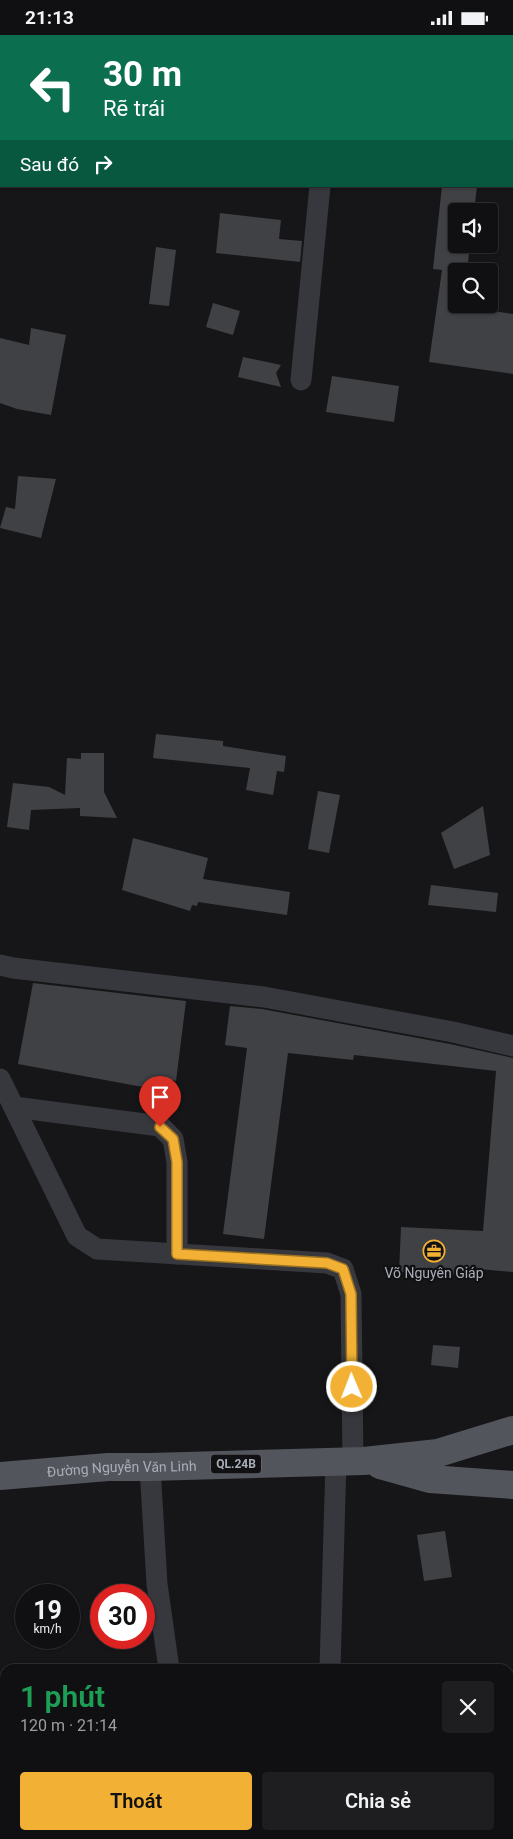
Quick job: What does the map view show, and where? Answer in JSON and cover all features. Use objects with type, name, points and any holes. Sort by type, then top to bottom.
[{"type":"main road","name":"Đường Nguyễn Văn Linh","points":[[0,1476],[108,1467],[351,1461],[438,1453],[513,1430]]},
{"type":"main road","name":"Đường Nguyễn Văn Linh","points":[[351,1461],[430,1479],[513,1485]]},
{"type":"street","points":[[301,380],[320,187]]},
{"type":"street","points":[[0,965],[264,997],[453,1032],[513,1046]]},
{"type":"street","points":[[0,1079],[77,1236],[97,1249],[327,1263],[343,1269],[351,1294],[351,1461],[331,1664]]},
{"type":"street","points":[[14,1107],[160,1127],[173,1139],[177,1162],[177,1254]]},
{"type":"street","points":[[150,1467],[157,1584],[168,1664]]},
{"type":"building","points":[[442,187],[477,187],[475,203],[448,203],[448,253],[469,253],[468,263],[448,263],[448,313],[498,312],[513,314],[513,374],[429,362],[442,270],[433,269]]},
{"type":"building","points":[[220,213],[281,220],[279,239],[302,241],[300,262],[216,253]]},
{"type":"building","points":[[156,247],[176,250],[169,306],[149,304]]},
{"type":"building","points":[[213,303],[240,311],[233,335],[206,327]]},
{"type":"building","points":[[31,328],[66,335],[51,415],[17,409],[0,403],[0,338],[29,345]]},
{"type":"building","points":[[243,357],[281,365],[276,373],[281,387],[238,377]]},
{"type":"building","points":[[332,376],[399,386],[394,422],[326,412]]},
{"type":"building","points":[[18,476],[56,479],[41,538],[0,528],[6,507],[15,509]]},
{"type":"building","points":[[156,734],[223,741],[223,746],[286,756],[284,772],[277,771],[273,795],[246,790],[250,768],[153,758]]},
{"type":"building","points":[[81,753],[104,753],[104,792],[117,818],[80,816],[80,808],[31,810],[29,830],[7,827],[13,783],[49,787],[65,795],[67,758],[81,759]]},
{"type":"building","points":[[318,791],[340,795],[329,853],[308,849]]},
{"type":"building","points":[[483,806],[490,855],[454,869],[441,833]]},
{"type":"building","points":[[133,838],[208,858],[203,879],[290,892],[287,915],[198,902],[197,906],[192,905],[190,911],[122,890]]},
{"type":"building","points":[[431,885],[498,893],[496,912],[428,905]]},
{"type":"building","points":[[33,983],[186,1001],[176,1081],[172,1080],[170,1092],[18,1064]]},
{"type":"building","points":[[230,1006],[262,1009],[450,1044],[513,1058],[513,1272],[467,1268],[466,1275],[399,1272],[401,1227],[483,1231],[496,1071],[354,1055],[353,1060],[288,1053],[264,1239],[223,1234],[247,1048],[225,1045]]},
{"type":"building","points":[[433,1345],[460,1347],[458,1368],[431,1365]]},
{"type":"building","points":[[445,1531],[452,1577],[424,1581],[417,1535]]},
{"type":"place","name":"Võ Nguyên Giáp","points":[[434,1251]]},
{"type":"route","points":[[160,1127],[173,1139],[177,1162],[177,1254],[327,1263],[343,1269],[351,1294],[352,1387]]}]
